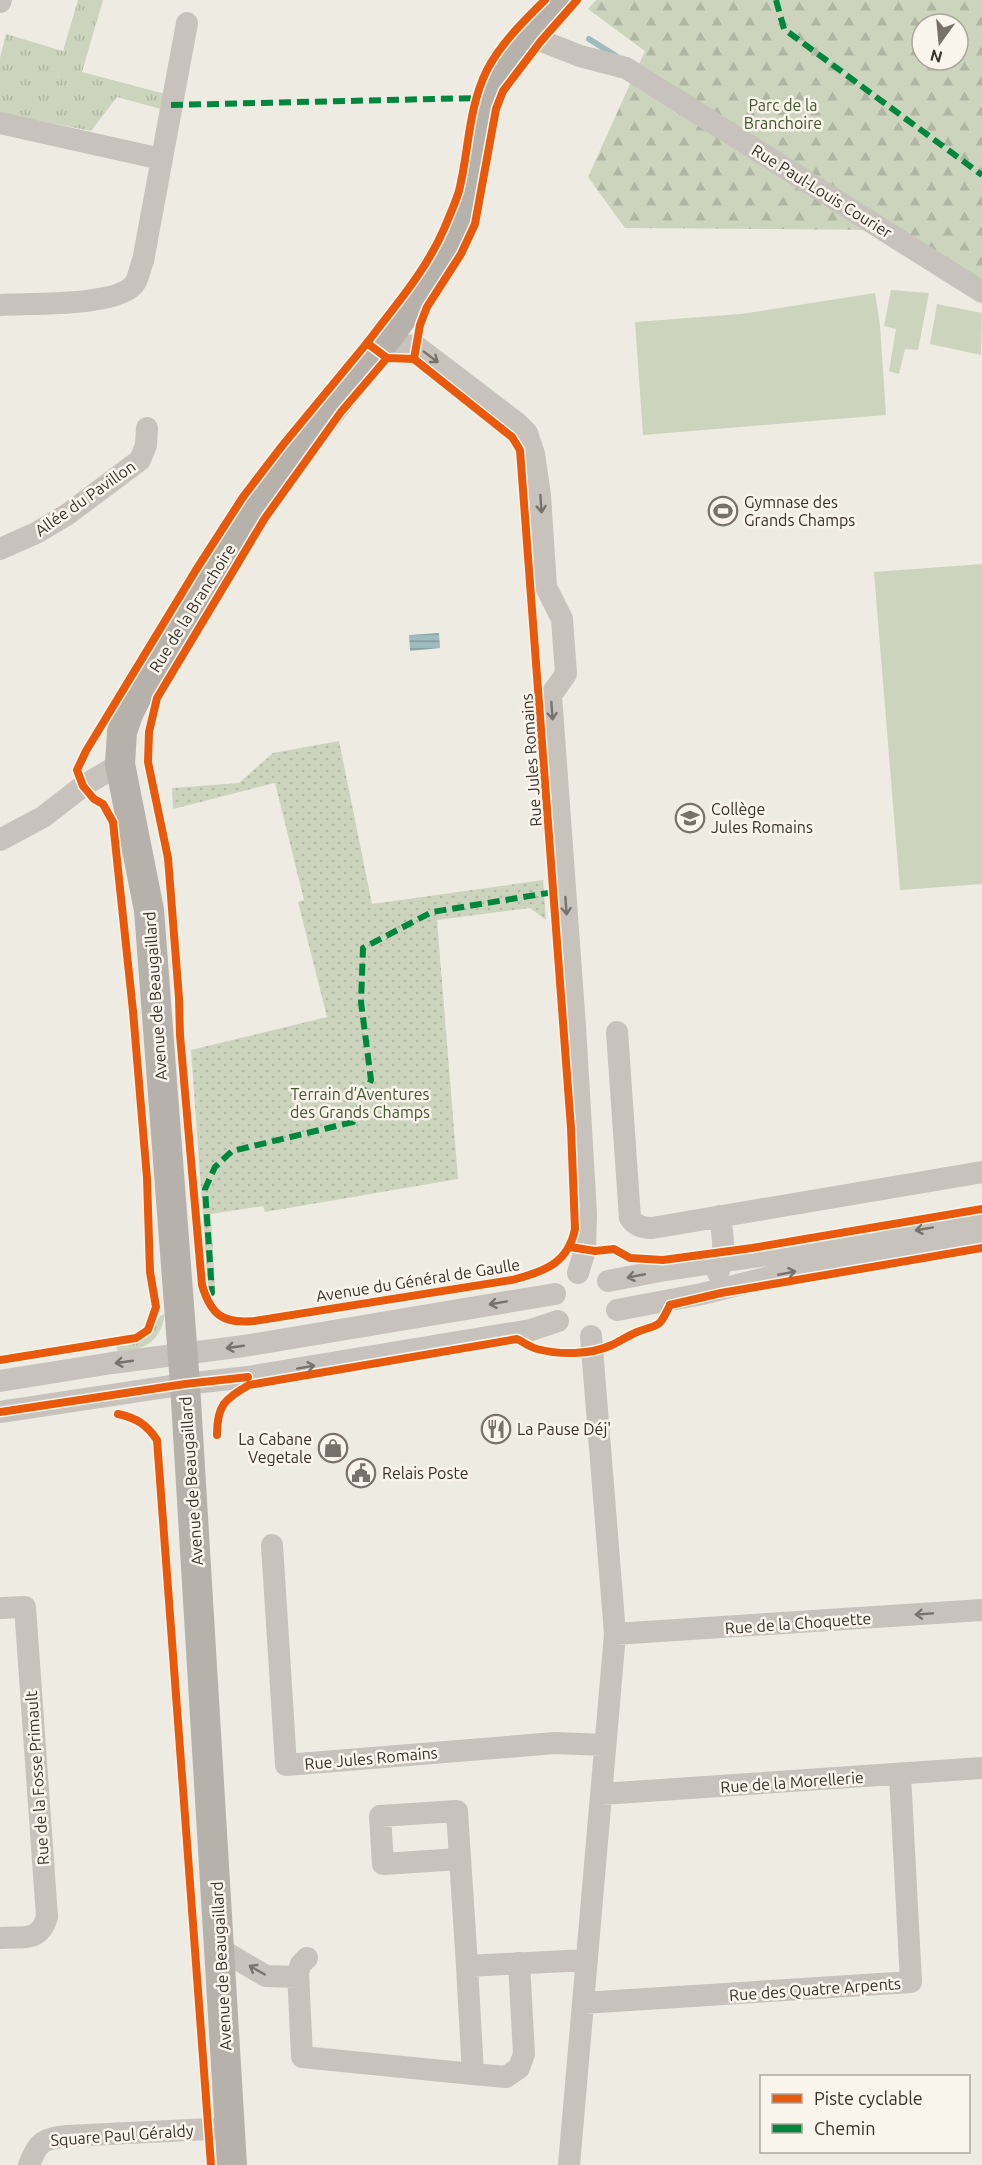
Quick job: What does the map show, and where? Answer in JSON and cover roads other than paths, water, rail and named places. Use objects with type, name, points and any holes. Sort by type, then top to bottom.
[{"type":"main road","name":"Rue de la Branchoire","points":[[120,764],[122,732],[128,714],[231,544],[256,506],[377,351],[452,249],[465,218],[486,109],[498,75],[562,0]]},
{"type":"main road","name":"Avenue de Beaugaillard","points":[[120,764],[149,910],[185,1384],[232,2165]]},
{"type":"street","points":[[0,305],[84,302],[126,292],[135,283],[143,261],[187,23]]},
{"type":"street","name":"Rue Paul-Louis Courier","points":[[529,36],[580,56],[626,68],[982,292]]},
{"type":"street","points":[[0,123],[161,159]]},
{"type":"street","name":"Rue Jules Romains","points":[[377,351],[399,345],[416,346],[517,423],[527,433],[534,454],[540,495],[546,587],[562,620],[566,674],[551,695],[586,1213],[585,1250],[578,1273]]},
{"type":"street","name":"Allée du Pavillon","points":[[0,549],[36,533],[68,514],[140,460],[146,445],[147,428]]},
{"type":"street","points":[[0,840],[43,817],[93,779],[120,764]]},
{"type":"street","points":[[617,1032],[630,1218],[633,1223],[641,1227],[652,1228],[982,1172]]},
{"type":"street","points":[[702,1294],[713,1285],[723,1261],[725,1245],[720,1216]]},
{"type":"street","points":[[608,1281],[982,1219]]},
{"type":"street","points":[[617,1310],[702,1294],[785,1273],[982,1240]]},
{"type":"street","points":[[578,1273],[594,1273],[608,1281],[616,1294],[617,1310],[608,1327],[591,1336],[583,1336],[569,1331],[558,1321],[554,1303],[555,1294],[564,1280],[578,1273]]},
{"type":"street","points":[[0,1381],[251,1345],[555,1294]]},
{"type":"street","points":[[0,1412],[185,1384],[248,1377],[531,1330],[558,1321]]},
{"type":"street","points":[[569,2165],[615,1634],[591,1336]]},
{"type":"street","name":"Rue Jules Romains","points":[[272,1545],[286,1765],[555,1743],[605,1745]]},
{"type":"street","name":"Rue de la Fosse Primault","points":[[0,1608],[25,1607],[47,1917],[39,1933],[32,1936],[0,1938]]},
{"type":"street","name":"Rue de la Choquette","points":[[615,1634],[982,1610]]},
{"type":"street","name":"Rue de la Morellerie","points":[[602,1794],[982,1768]]},
{"type":"street","name":"Rue des Quatre Arpents","points":[[583,2003],[911,1982],[900,1775]]},
{"type":"street","points":[[460,1859],[473,2074]]},
{"type":"street","points":[[220,1949],[266,1976],[302,1968],[302,2057],[506,2077],[519,2068],[524,2054],[519,1963]]},
{"type":"street","points":[[467,1966],[587,1960]]},
{"type":"street","name":"Square Paul Géraldy","points":[[29,2165],[39,2144],[47,2139],[230,2128]]},
{"type":"water","points":[[439,633],[440,648],[410,651],[409,635]]},
{"type":"waterway","points":[[589,39],[616,56]]},
{"type":"place","name":"Gymnase des Grands Champs","points":[[723,511]]},
{"type":"place","name":"Collège Jules Romains","points":[[690,818]]},
{"type":"place","name":"La Pause Déj'","points":[[496,1429]]},
{"type":"place","name":"La Cabane Vegetale","points":[[333,1448]]},
{"type":"place","name":"Relais Poste","points":[[361,1473]]},
{"type":"park label","name":"Parc de la Branchoire","points":[[783,114]]},
{"type":"park label","name":"Terrain d’Aventures des Grands Champs","points":[[360,1103]]}]
